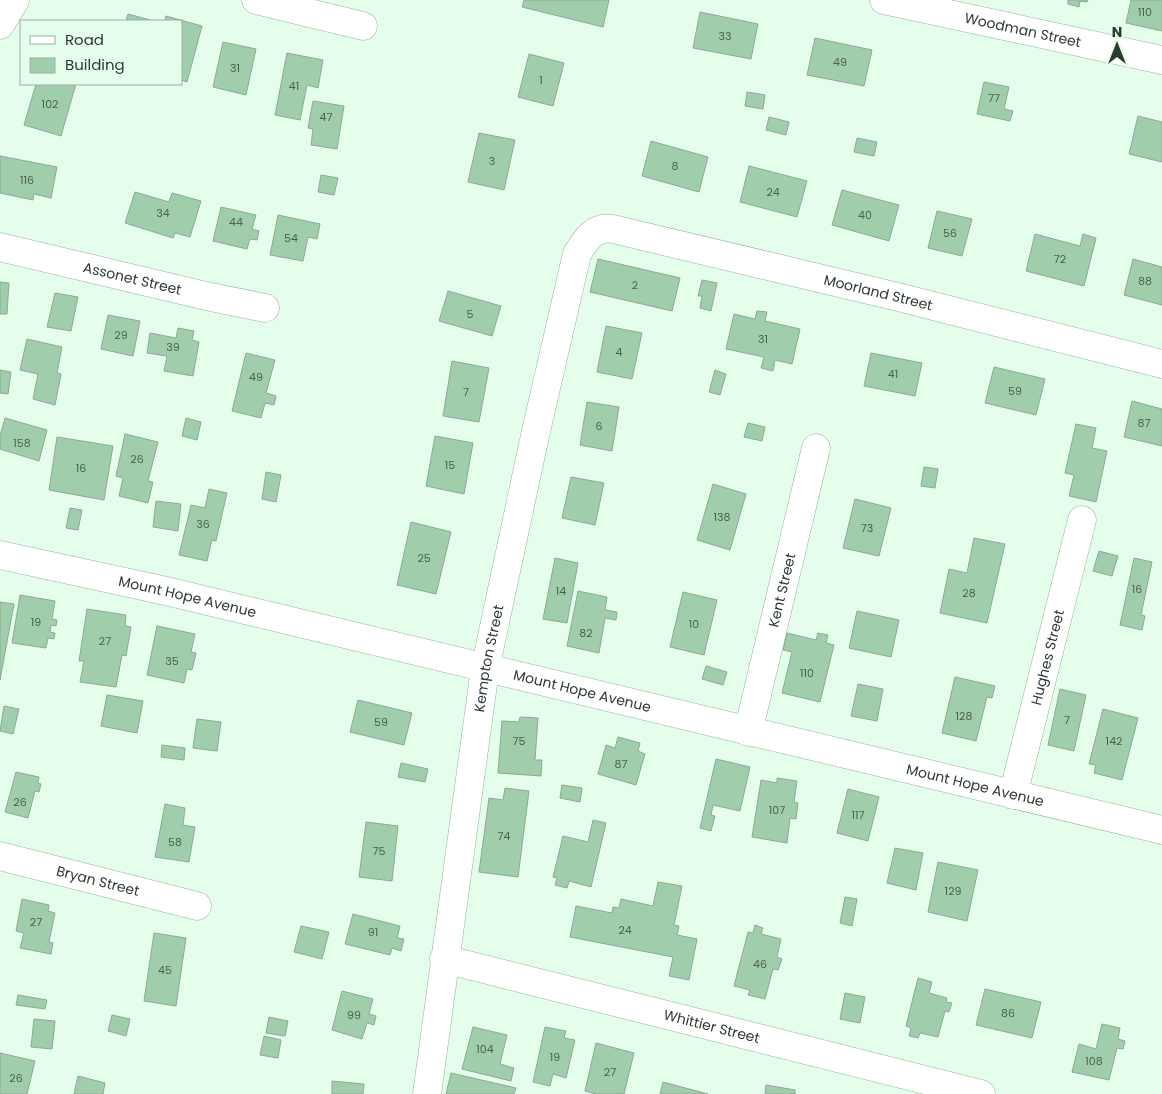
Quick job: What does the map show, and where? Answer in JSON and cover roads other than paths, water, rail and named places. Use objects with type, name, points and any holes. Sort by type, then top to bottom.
[{"type":"street","points":[[0,26],[15,0]]},
{"type":"street","points":[[256,0],[363,26]]},
{"type":"street","name":"Woodman Street","points":[[884,0],[966,9],[1162,60]]},
{"type":"street","name":"Moorland Street","points":[[593,232],[605,228],[613,229],[898,297],[1162,364]]},
{"type":"street","name":"Kempton Street","points":[[426,1094],[485,668],[536,431],[577,254],[593,232]]},
{"type":"street","name":"Assonet Street","points":[[0,247],[265,308]]},
{"type":"street","name":"Kent Street","points":[[748,732],[816,448]]},
{"type":"street","name":"Hughes Street","points":[[1012,794],[1082,520]]},
{"type":"street","name":"Mount Hope Avenue","points":[[0,555],[166,591],[1162,830]]},
{"type":"street","name":"Bryan Street","points":[[0,856],[197,906]]},
{"type":"street","name":"Whittier Street","points":[[444,959],[981,1094]]}]
